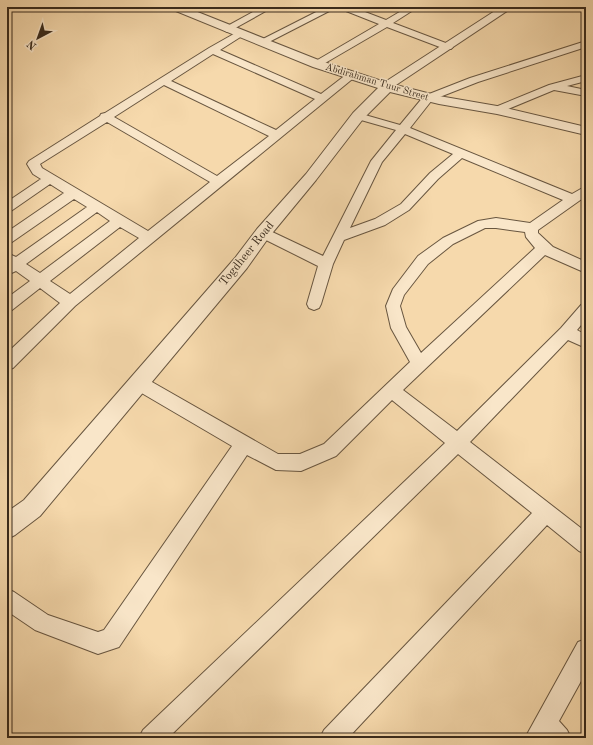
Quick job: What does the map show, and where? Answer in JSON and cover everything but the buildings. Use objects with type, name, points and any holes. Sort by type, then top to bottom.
[{"type":"street","name":"Abdirahman Tuur Street","points":[[175,7],[239,34],[317,64],[387,87],[428,98],[497,110],[586,131]]},
{"type":"street","points":[[227,29],[269,7]]},
{"type":"street","points":[[262,42],[333,7]]},
{"type":"street","points":[[344,7],[448,47]]},
{"type":"street","points":[[317,64],[414,7]]},
{"type":"street","name":"Togdheer Road","points":[[7,527],[32,508],[139,383],[241,263],[263,233],[311,177],[358,116],[393,82],[448,47],[499,8]]},
{"type":"street","points":[[149,238],[37,171],[33,166],[36,161],[105,116],[239,34]]},
{"type":"street","points":[[314,304],[326,264],[377,160],[428,98],[474,80],[586,44]]},
{"type":"street","points":[[212,50],[323,98]]},
{"type":"street","points":[[10,356],[70,302],[351,76]]},
{"type":"street","points":[[497,110],[553,87],[586,78]]},
{"type":"street","points":[[163,81],[277,135]]},
{"type":"street","points":[[553,87],[586,93]]},
{"type":"street","points":[[105,116],[218,182]]},
{"type":"street","points":[[358,116],[403,129],[572,199]]},
{"type":"street","points":[[340,237],[380,222],[405,207],[434,176],[461,153]]},
{"type":"street","points":[[7,208],[50,179]]},
{"type":"street","points":[[419,364],[399,328],[393,306],[398,293],[423,260],[448,241],[484,224],[496,223],[532,228],[586,190]]},
{"type":"street","points":[[7,239],[73,193]]},
{"type":"street","points":[[70,302],[40,281],[10,263],[97,206]]},
{"type":"street","points":[[7,306],[119,221]]},
{"type":"street","points":[[532,228],[531,234],[534,239],[544,248],[586,268]]},
{"type":"street","points":[[263,233],[326,264]]},
{"type":"street","points":[[139,383],[276,462],[301,463],[330,450],[391,390],[544,248]]},
{"type":"street","points":[[151,738],[457,443],[566,332],[586,309]]},
{"type":"street","points":[[566,332],[586,342]]},
{"type":"street","points":[[391,390],[586,544]]},
{"type":"street","points":[[7,599],[42,623],[98,643],[111,640],[244,444]]},
{"type":"street","points":[[332,738],[545,513]]},
{"type":"street","points":[[547,733],[586,650]]}]
